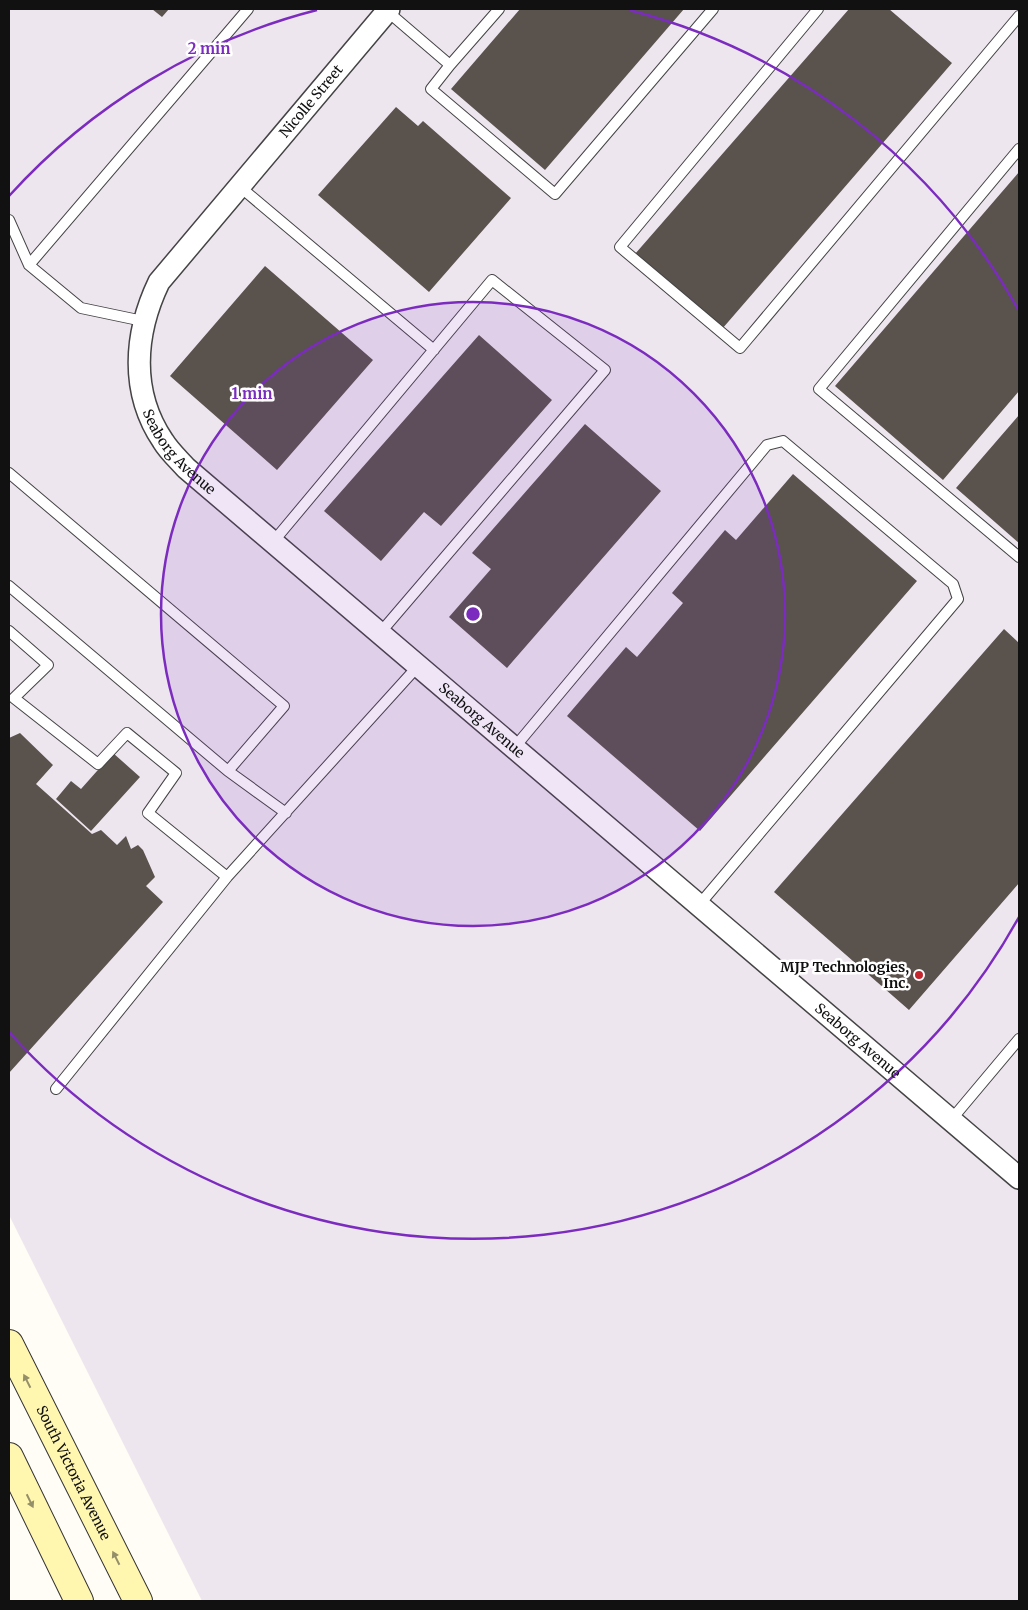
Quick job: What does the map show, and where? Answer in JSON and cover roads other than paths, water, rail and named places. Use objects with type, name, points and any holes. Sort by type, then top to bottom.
[{"type":"main road","name":"South Victoria Avenue","points":[[9,1344],[138,1601]]},
{"type":"main road","points":[[9,1457],[78,1601]]},
{"type":"street","name":"Nicolle Street","points":[[236,190],[388,10]]},
{"type":"street","name":"Seaborg Avenue","points":[[236,190],[159,282],[143,321],[139,342],[139,377],[147,410],[163,441],[186,468],[514,748],[951,1120],[1016,1169]]},
{"type":"lane","points":[[29,266],[248,9]]},
{"type":"lane","points":[[499,9],[431,89],[555,194],[713,9]]},
{"type":"lane","points":[[818,9],[620,247],[740,348],[1019,16]]},
{"type":"lane","points":[[388,10],[450,65]]},
{"type":"lane","points":[[1019,149],[819,389],[1019,558]]},
{"type":"lane","points":[[236,190],[434,350]]},
{"type":"lane","points":[[9,220],[29,266],[81,308],[143,321]]},
{"type":"lane","points":[[273,542],[492,280],[605,370],[380,633]]},
{"type":"lane","points":[[514,748],[768,445],[783,440],[953,584],[958,599],[699,905]]},
{"type":"lane","points":[[9,473],[284,706],[228,771]]},
{"type":"lane","points":[[9,586],[228,771],[286,813]]},
{"type":"lane","points":[[9,631],[48,665],[14,698],[98,764],[127,733],[176,773],[148,813],[227,877]]},
{"type":"lane","points":[[56,1089],[227,877],[418,666]]},
{"type":"lane","points":[[951,1120],[1019,1039]]},
{"type":"place","name":"MJP Technologies, Inc.","points":[[919,975]]}]
